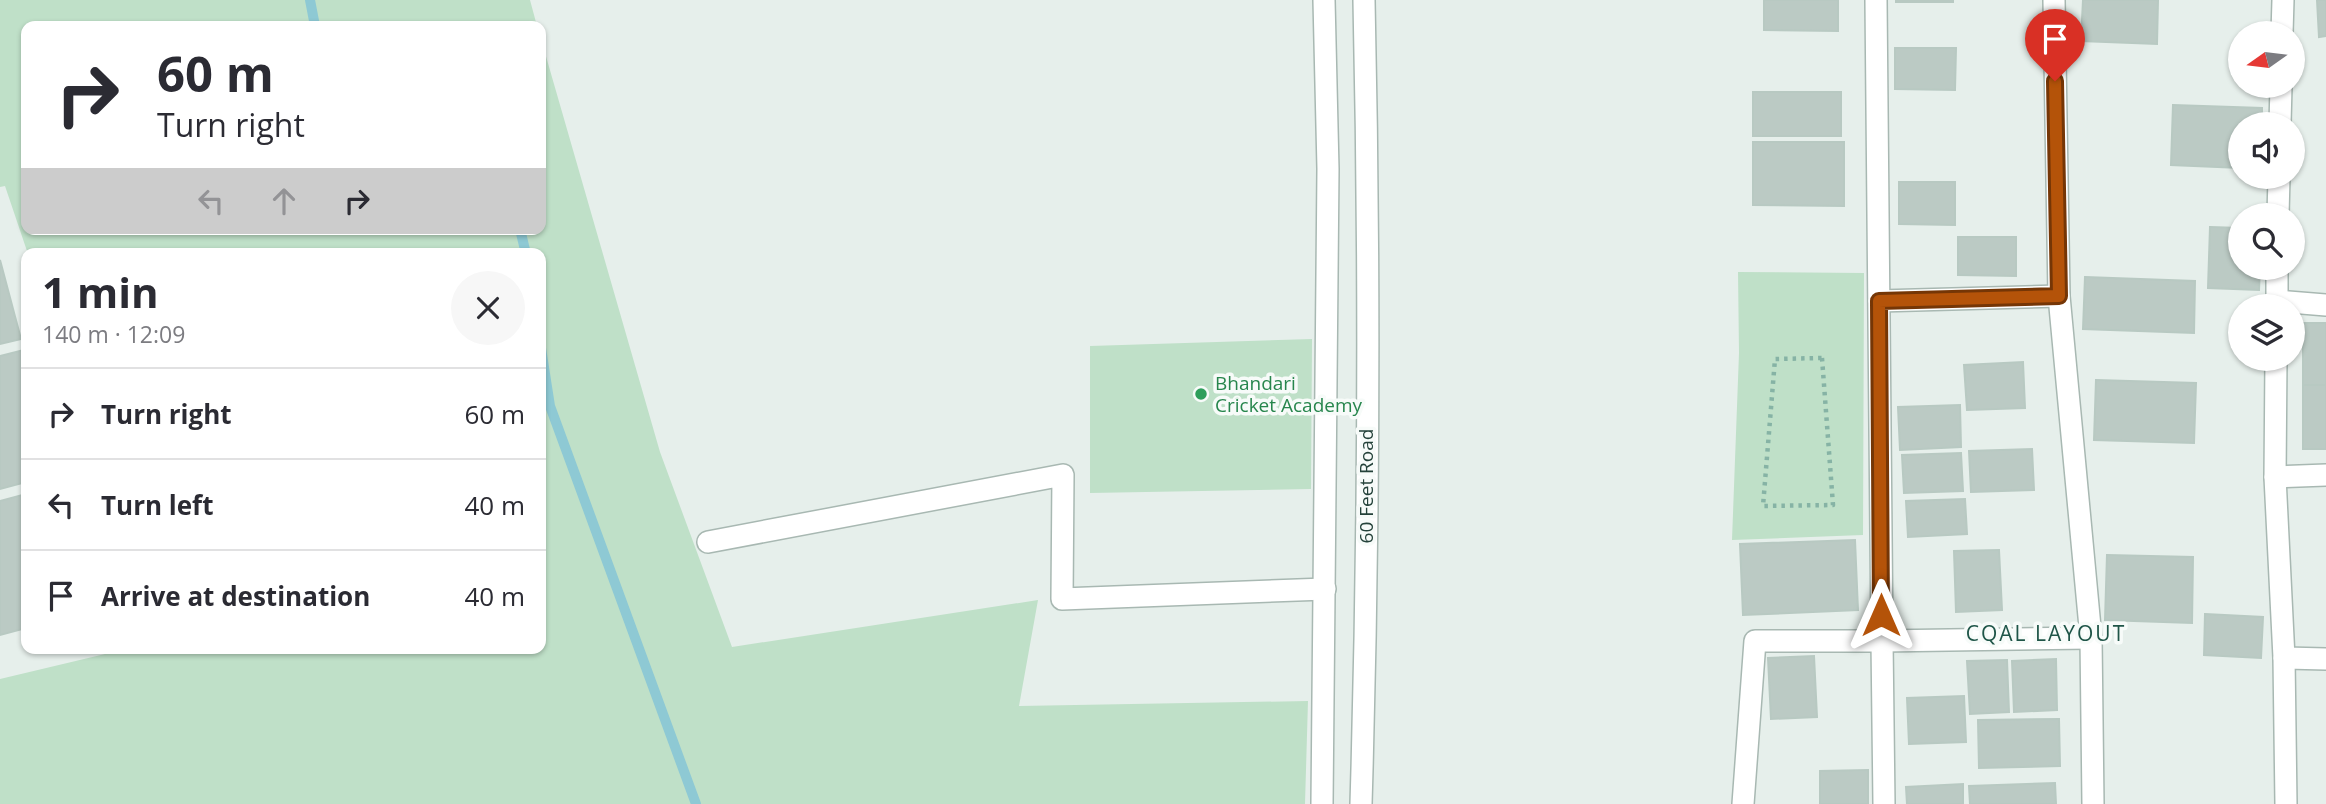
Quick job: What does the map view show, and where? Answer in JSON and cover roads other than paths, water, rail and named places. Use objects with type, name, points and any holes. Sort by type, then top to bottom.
[{"type":"street","name":"60 Feet Road","points":[[1322,804],[1328,169],[1324,0]]},
{"type":"street","name":"60 Feet Road","points":[[1362,804],[1368,182],[1364,0]]},
{"type":"street","points":[[1877,0],[1884,804]]},
{"type":"street","points":[[2054,0],[2059,296],[2091,638],[2093,804]]},
{"type":"street","points":[[2282,21],[2283,0]]},
{"type":"street","points":[[1879,301],[2059,296]]},
{"type":"street","points":[[2305,305],[2326,305]]},
{"type":"street","points":[[2276,371],[2275,477],[2284,658],[2286,804]]},
{"type":"street","points":[[708,542],[1063,475],[1062,598],[1325,589]]},
{"type":"street","points":[[2275,477],[2326,475]]},
{"type":"street","points":[[1743,804],[1755,642],[2091,638]]},
{"type":"street","points":[[2284,658],[2326,659]]},
{"type":"waterway","points":[[310,0],[314,21]]},
{"type":"waterway","points":[[521,235],[525,248]]},
{"type":"waterway","points":[[546,380],[550,406],[696,804]]},
{"type":"place","name":"Bhandari Cricket Academy","points":[[1201,394]]},
{"type":"district","name":"CQAL LAYOUT","points":[[2046,633]]}]
